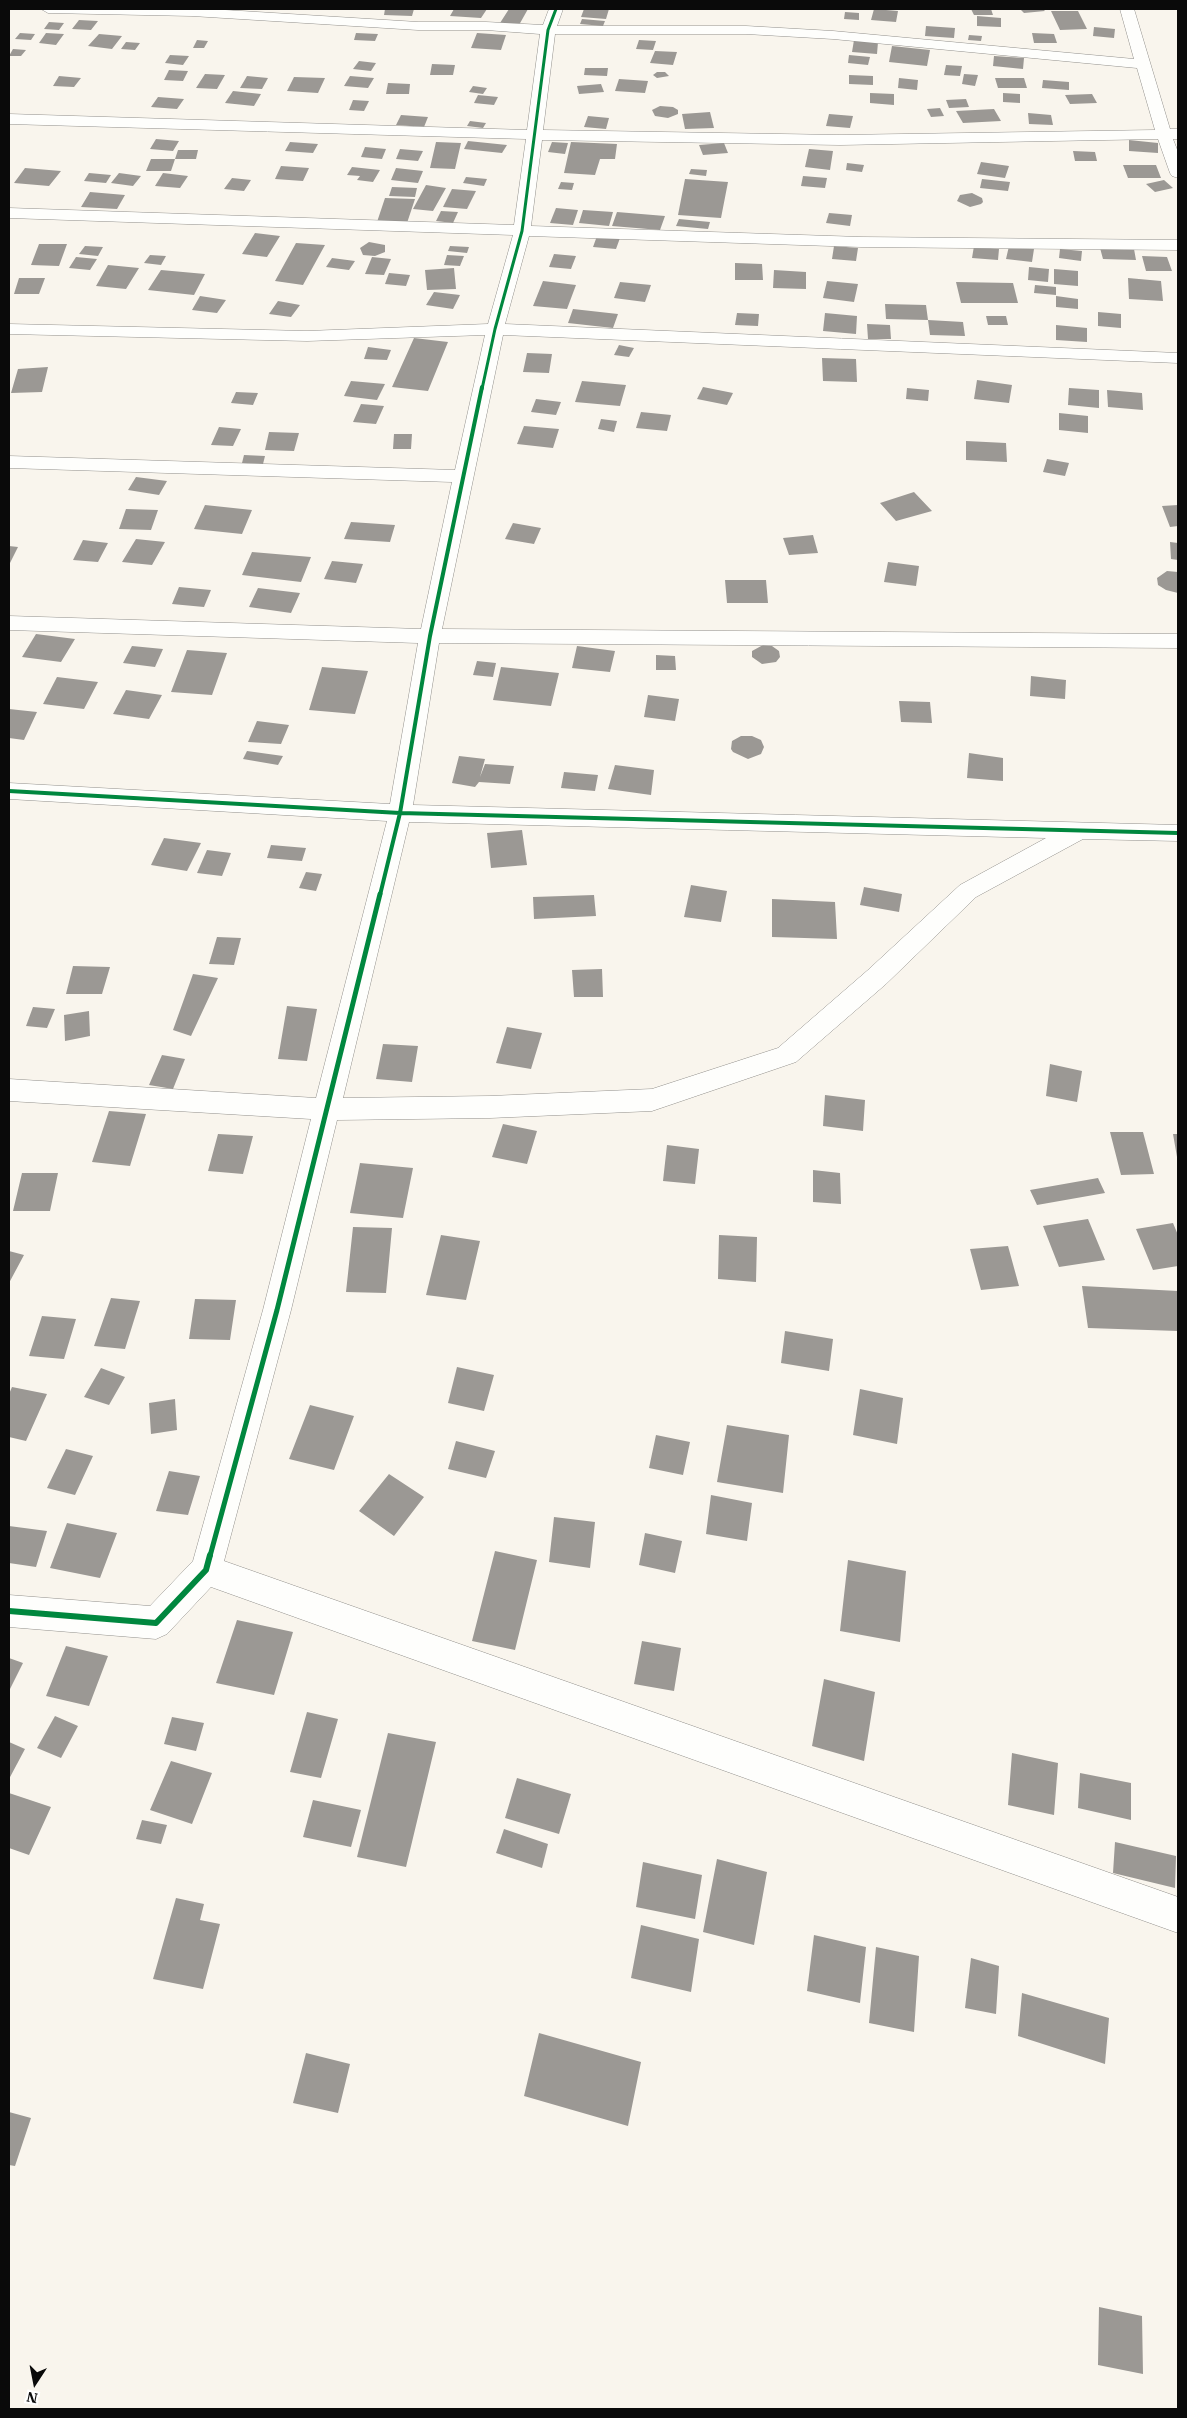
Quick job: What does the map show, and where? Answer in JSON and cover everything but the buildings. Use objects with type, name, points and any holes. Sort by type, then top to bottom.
[{"type":"street","points":[[48,9],[192,12],[418,26],[486,26],[548,30],[755,30],[833,35],[1142,64]]},
{"type":"street","points":[[9,1611],[156,1623],[206,1570],[277,1310],[400,813],[430,636],[463,476],[495,329],[522,231],[533,134],[548,30],[556,9]]},
{"type":"street","points":[[1127,9],[1142,64],[1171,134],[1178,173]]},
{"type":"street","points":[[9,119],[533,134],[840,140],[1171,134]]},
{"type":"street","points":[[9,213],[860,242],[1178,245]]},
{"type":"street","points":[[9,328],[307,336],[495,329],[1178,358]]},
{"type":"street","points":[[9,462],[463,476]]},
{"type":"street","points":[[9,623],[430,636],[1178,641]]},
{"type":"street","points":[[9,791],[400,813],[1178,834]]},
{"type":"street","points":[[9,1090],[326,1109],[490,1107],[652,1100],[787,1055],[877,977],[968,891],[1079,831]]},
{"type":"street","points":[[206,1570],[1178,1915]]},
{"type":"cycle path","points":[[9,1611],[156,1623],[206,1570],[277,1310],[400,813],[430,636],[463,476],[495,329],[522,231],[548,30],[556,9]]},
{"type":"cycle path","points":[[9,791],[400,813],[1178,833]]}]
